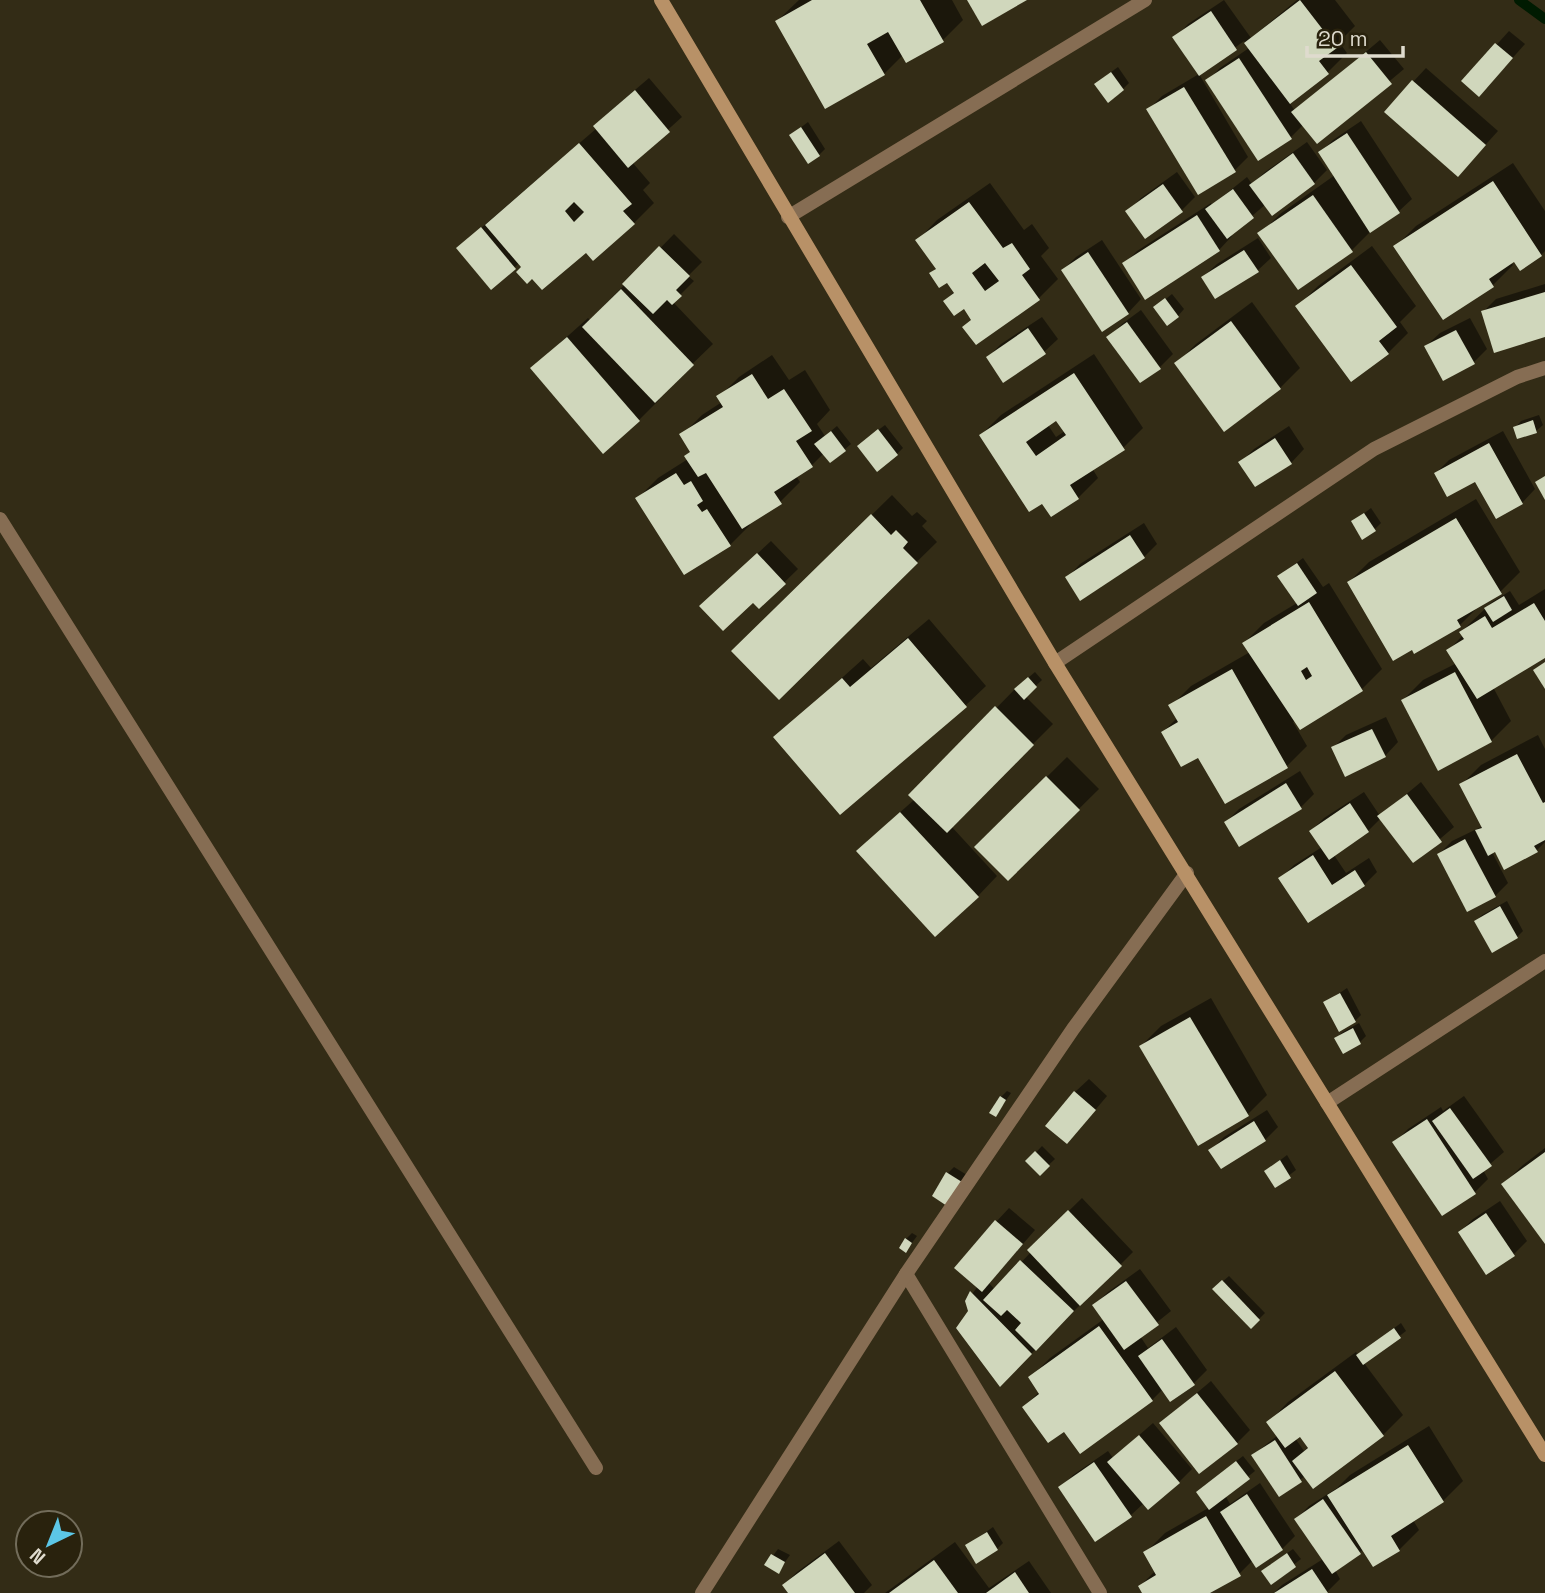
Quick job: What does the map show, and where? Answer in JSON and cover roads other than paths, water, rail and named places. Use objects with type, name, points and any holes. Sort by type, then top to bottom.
[{"type":"street","points":[[661,0],[788,218],[1055,663],[1545,1455]]},
{"type":"street","points":[[788,218],[1145,0]]},
{"type":"street","points":[[1055,663],[1374,449],[1517,377],[1545,368]]},
{"type":"street","points":[[0,519],[596,1468]]},
{"type":"street","points":[[702,1593],[906,1274],[1073,1029],[1187,873]]},
{"type":"street","points":[[1327,1103],[1545,961]]},
{"type":"street","points":[[906,1274],[1100,1593]]},
{"type":"waterway","points":[[1519,0],[1545,19]]}]
